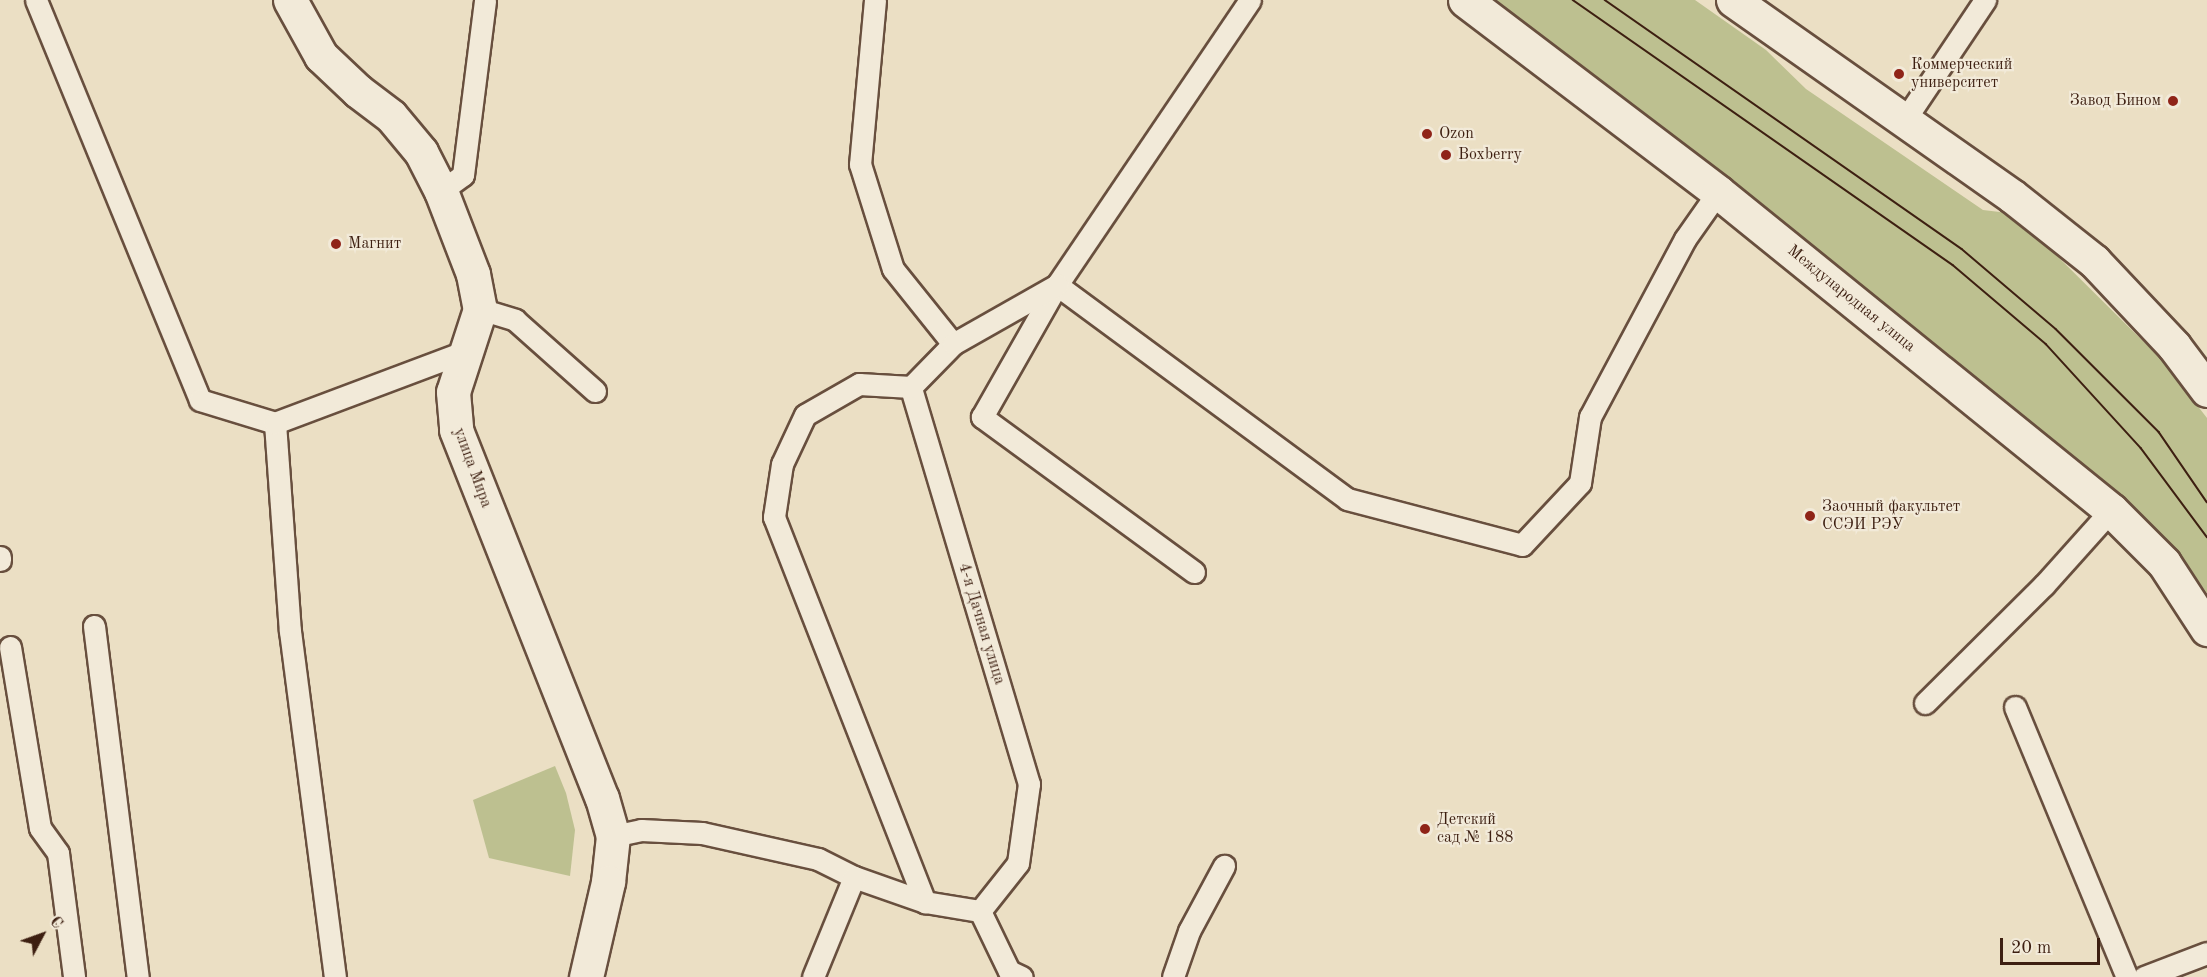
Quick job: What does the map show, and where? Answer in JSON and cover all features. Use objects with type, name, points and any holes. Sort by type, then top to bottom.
[{"type":"street","name":"улица Мира","points":[[290,0],[321,56],[358,91],[391,116],[421,152],[441,191],[473,274],[480,309],[453,392],[456,430],[602,798],[613,836],[608,882],[586,977]]},
{"type":"street","name":"Международная улица","points":[[1465,0],[1718,192],[2111,510],[2164,563],[2207,629]]},
{"type":"street","points":[[1733,0],[2012,196],[2094,261],[2174,346],[2207,390]]},
{"type":"lane","points":[[36,0],[200,400],[275,423],[467,351]]},
{"type":"lane","points":[[441,191],[463,175],[485,0]]},
{"type":"lane","points":[[875,0],[860,164],[893,269],[953,344]]},
{"type":"lane","points":[[1194,572],[982,417],[1057,285],[1250,0]]},
{"type":"lane","points":[[1904,121],[1985,0]]},
{"type":"lane","points":[[1057,285],[1347,498],[1522,545],[1580,483],[1590,417],[1685,239],[1718,192]]},
{"type":"lane","points":[[925,902],[774,517],[782,464],[805,415],[859,384],[911,387],[953,344],[1057,285]]},
{"type":"lane","points":[[480,309],[514,320],[595,391]]},
{"type":"lane","name":"4-я Дачная улица","points":[[911,387],[1029,784],[1018,863],[980,911]]},
{"type":"lane","points":[[275,423],[290,630],[335,977]]},
{"type":"lane","points":[[1925,703],[2044,585],[2111,510]]},
{"type":"lane","points":[[94,626],[138,977]]},
{"type":"lane","points":[[10,647],[40,828],[58,853],[74,977]]},
{"type":"lane","points":[[2015,707],[2127,977]]},
{"type":"lane","points":[[613,836],[641,830],[702,833],[818,859],[854,877],[925,902],[980,911],[1009,971],[1022,977]]},
{"type":"lane","points":[[1173,977],[1189,931],[1224,866]]},
{"type":"lane","points":[[813,977],[854,877]]},
{"type":"lane","points":[[2144,977],[2207,953]]},
{"type":"green space","points":[[1493,0],[1695,0],[1766,50],[1806,89],[1983,210],[2008,213],[2041,240],[2161,359],[2207,418],[2207,593],[2177,551],[2119,495],[1741,189]]},
{"type":"green space","points":[[555,766],[566,793],[575,830],[570,876],[489,858],[473,800]]},
{"type":"tram line","points":[[1573,0],[1953,265],[2046,344],[2141,448],[2207,537]]},
{"type":"tram line","points":[[1605,0],[1962,249],[2056,329],[2159,432],[2207,502]]},
{"type":"place","name":"Коммерческий университет","points":[[1899,74]]},
{"type":"place","name":"Завод Бином","points":[[2173,101]]},
{"type":"place","name":"Ozon","points":[[1427,134]]},
{"type":"place","name":"Boxberry","points":[[1446,155]]},
{"type":"place","name":"Магнит","points":[[336,244]]},
{"type":"place","name":"Заочный факультет ССЭИ РЭУ","points":[[1810,516]]},
{"type":"place","name":"Детский сад № 188","points":[[1425,829]]}]
